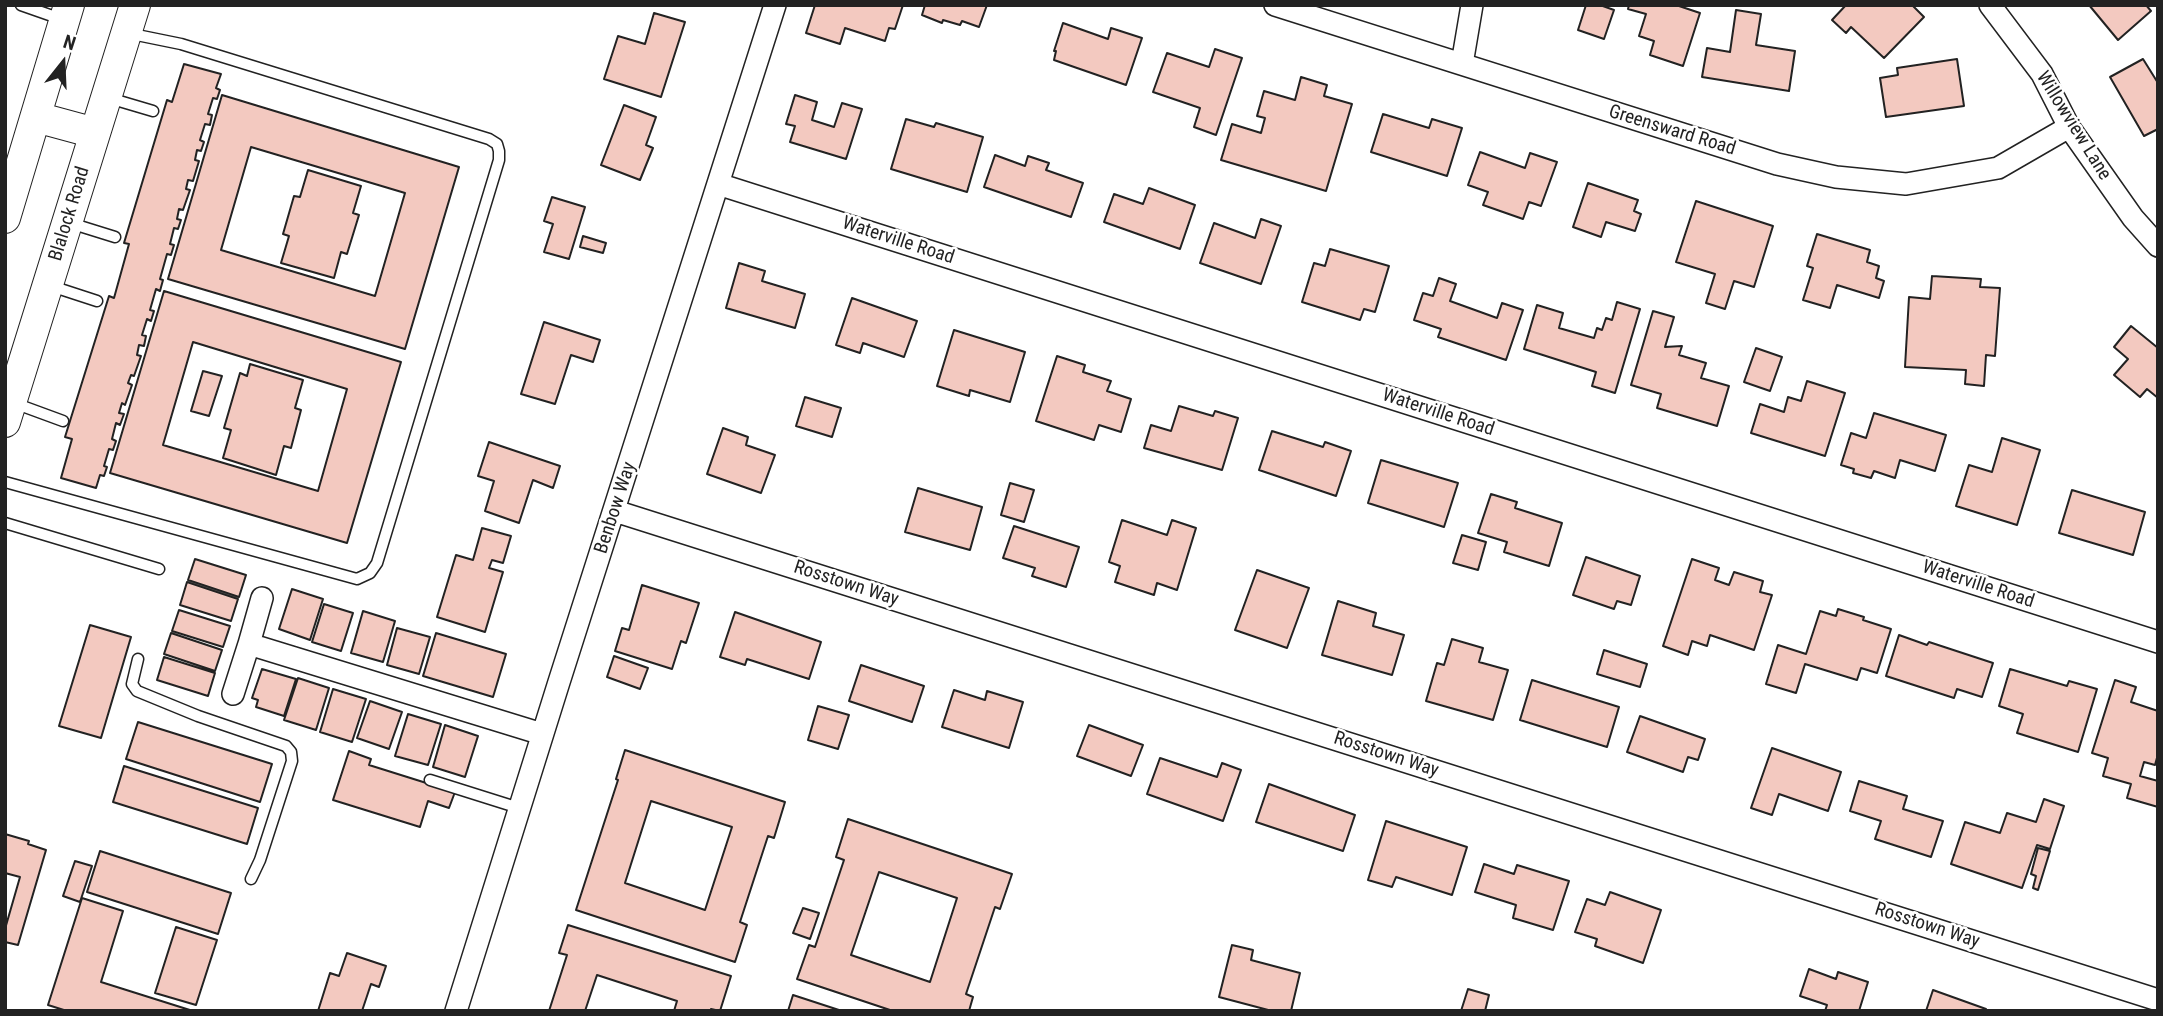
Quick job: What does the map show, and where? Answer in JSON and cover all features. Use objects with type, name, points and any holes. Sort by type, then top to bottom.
[{"type":"main road","points":[[5,218],[67,13]]},
{"type":"main road","name":"Blalock Road","points":[[8,412],[131,19]]},
{"type":"main road","points":[[36,117],[95,133]]},
{"type":"street","name":"Benbow Way","points":[[456,1011],[775,5]]},
{"type":"street","name":"Greensward Road","points":[[1275,5],[1777,164],[1836,177],[1906,184],[1998,168],[2069,127]]},
{"type":"street","points":[[1461,64],[1472,5]]},
{"type":"street","name":"Willowview Lane","points":[[1990,5],[2042,74],[2069,127],[2133,218],[2158,246]]},
{"type":"street","name":"Waterville Road","points":[[718,184],[2158,642]]},
{"type":"street","name":"Rosstown Way","points":[[615,511],[2158,1000]]},
{"type":"street","points":[[233,694],[262,598]]},
{"type":"street","points":[[248,644],[542,734]]},
{"type":"lane","points":[[21,5],[67,13]]},
{"type":"lane","points":[[5,482],[357,579],[369,573],[377,563],[499,160],[497,144],[489,139],[181,44],[131,19]]},
{"type":"lane","points":[[107,97],[153,111]]},
{"type":"lane","points":[[68,222],[115,237]]},
{"type":"lane","points":[[48,286],[97,302]]},
{"type":"lane","points":[[8,412],[63,421]]},
{"type":"lane","points":[[5,523],[159,569]]},
{"type":"lane","points":[[138,659],[132,684],[136,691],[198,716],[286,746],[291,752],[292,761],[288,774],[251,880]]},
{"type":"lane","points":[[430,780],[519,808]]},
{"type":"building","points":[[815,5],[903,5],[895,29],[889,28],[885,41],[845,28],[840,44],[806,33]]},
{"type":"building","points":[[925,5],[987,5],[979,27],[962,21],[960,25],[943,20],[942,23],[922,15]]},
{"type":"building","points":[[1586,5],[1600,5],[1614,10],[1604,39],[1578,30]]},
{"type":"building","points":[[1629,5],[1676,5],[1700,13],[1683,66],[1650,55],[1654,41],[1639,36],[1646,14],[1628,9]]},
{"type":"building","points":[[1846,5],[1912,5],[1924,17],[1884,58],[1851,27],[1846,33],[1832,20]]},
{"type":"building","points":[[2089,5],[2146,5],[2151,11],[2118,40]]},
{"type":"building","points":[[1736,10],[1761,14],[1756,45],[1795,51],[1789,91],[1702,77],[1707,48],[1730,52]]},
{"type":"building","points":[[654,13],[685,22],[661,97],[604,79],[618,36],[645,44]]},
{"type":"building","points":[[1063,23],[1108,39],[1111,28],[1142,38],[1126,85],[1054,60],[1054,51]]},
{"type":"building","points":[[1215,49],[1242,58],[1216,135],[1194,127],[1200,108],[1153,92],[1167,53],[1209,67]]},
{"type":"building","points":[[1957,59],[1964,106],[1886,117],[1880,78],[1898,75],[1897,68]]},
{"type":"building","points":[[2143,59],[2158,83],[2158,129],[2144,136],[2110,77]]},
{"type":"building","points":[[184,64],[221,74],[216,88],[220,90],[217,99],[213,98],[208,114],[212,115],[210,125],[205,124],[200,140],[204,142],[201,151],[197,150],[195,160],[199,161],[193,181],[188,180],[186,189],[190,190],[183,210],[179,209],[177,219],[181,220],[178,229],[174,228],[170,244],[174,245],[171,255],[167,254],[160,279],[163,280],[160,291],[156,289],[150,310],[154,311],[151,321],[147,319],[142,335],[146,336],[144,346],[139,345],[137,355],[141,356],[134,376],[131,375],[128,383],[132,385],[125,405],[122,403],[119,413],[124,414],[120,425],[116,423],[112,439],[116,441],[113,450],[109,449],[104,476],[100,475],[96,488],[61,478],[72,439],[65,437],[109,296],[114,298],[129,244],[124,243],[167,100],[172,102]]},
{"type":"building","points":[[1301,77],[1327,85],[1324,96],[1352,104],[1326,191],[1221,160],[1232,124],[1261,133],[1265,118],[1257,116],[1264,91],[1295,100]]},
{"type":"building","points":[[222,95],[459,167],[405,349],[168,279]],"holes":[[[251,147],[405,193],[375,296],[221,250]]]},
{"type":"building","points":[[795,95],[817,102],[812,120],[834,127],[842,103],[862,109],[846,159],[790,142],[795,126],[786,124]]},
{"type":"building","points":[[624,105],[656,117],[646,145],[653,148],[640,180],[601,165]]},
{"type":"building","points":[[1383,114],[1429,128],[1432,119],[1462,128],[1447,176],[1371,152]]},
{"type":"building","points":[[906,119],[934,127],[936,123],[983,137],[967,192],[891,169]]},
{"type":"building","points":[[1480,152],[1525,168],[1530,153],[1557,162],[1541,206],[1529,202],[1523,219],[1483,205],[1488,192],[1468,185]]},
{"type":"building","points":[[995,155],[1025,166],[1028,156],[1049,163],[1046,170],[1083,183],[1071,217],[984,187]]},
{"type":"building","points":[[308,170],[361,186],[353,213],[359,215],[347,254],[341,252],[334,278],[281,263],[289,236],[283,234],[294,196],[300,197]]},
{"type":"building","points":[[1588,183],[1638,200],[1634,211],[1641,214],[1635,231],[1606,222],[1601,237],[1573,227]]},
{"type":"building","points":[[1149,188],[1195,205],[1180,249],[1104,222],[1114,194],[1143,204]]},
{"type":"building","points":[[552,197],[585,207],[569,259],[544,252],[553,224],[544,221]]},
{"type":"building","points":[[1696,201],[1773,226],[1754,287],[1734,281],[1725,309],[1706,303],[1715,274],[1676,262]]},
{"type":"building","points":[[1261,219],[1281,226],[1261,284],[1200,263],[1214,223],[1255,238]]},
{"type":"building","points":[[1817,234],[1870,250],[1867,262],[1879,266],[1876,278],[1884,281],[1879,298],[1837,285],[1830,308],[1803,300],[1813,268],[1807,266]]},
{"type":"building","points":[[583,236],[606,243],[603,253],[580,247]]},
{"type":"building","points":[[1330,249],[1389,266],[1375,312],[1364,309],[1360,320],[1302,302],[1314,263],[1325,266]]},
{"type":"building","points":[[739,263],[765,271],[762,281],[805,294],[795,328],[726,308]]},
{"type":"building","points":[[1932,276],[1981,279],[1980,287],[2000,288],[1995,356],[1986,355],[1984,386],[1965,384],[1966,370],[1905,367],[1909,297],[1930,299]]},
{"type":"building","points":[[1439,278],[1456,284],[1450,301],[1497,318],[1502,303],[1523,310],[1506,360],[1438,337],[1441,329],[1414,320],[1423,293],[1433,296]]},
{"type":"building","points":[[164,291],[401,362],[347,543],[110,473]],"holes":[[[193,342],[347,389],[318,491],[163,445]]]},
{"type":"building","points":[[852,298],[917,321],[904,357],[863,343],[860,353],[836,345]]},
{"type":"building","points":[[1617,302],[1640,309],[1615,393],[1592,386],[1596,372],[1524,349],[1537,305],[1563,313],[1559,328],[1594,338],[1597,328],[1602,330],[1606,318],[1612,320]]},
{"type":"building","points":[[1653,311],[1674,317],[1665,347],[1682,346],[1679,355],[1706,363],[1701,378],[1729,386],[1717,426],[1657,408],[1661,394],[1631,385]]},
{"type":"building","points":[[544,322],[600,340],[593,362],[571,355],[555,404],[521,394]]},
{"type":"building","points":[[2131,326],[2158,348],[2158,398],[2147,389],[2140,397],[2114,375],[2128,359],[2114,347]]},
{"type":"building","points":[[954,330],[1025,352],[1010,402],[970,390],[969,396],[937,386]]},
{"type":"building","points":[[1756,348],[1782,357],[1770,391],[1744,382]]},
{"type":"building","points":[[1057,356],[1085,365],[1083,372],[1111,381],[1107,391],[1131,399],[1121,432],[1099,425],[1094,440],[1036,421]]},
{"type":"building","points":[[250,364],[303,380],[295,408],[301,410],[291,448],[284,446],[276,475],[223,458],[231,430],[224,428],[240,373],[247,376]]},
{"type":"building","points":[[203,371],[222,376],[209,416],[191,411]]},
{"type":"building","points":[[1807,381],[1845,393],[1825,456],[1751,433],[1760,404],[1784,412],[1788,397],[1801,401]]},
{"type":"building","points":[[805,397],[841,408],[832,437],[796,426]]},
{"type":"building","points":[[1179,406],[1213,416],[1215,411],[1238,418],[1222,470],[1144,448],[1151,425],[1171,431]]},
{"type":"building","points":[[1874,413],[1946,435],[1935,471],[1900,460],[1895,478],[1874,471],[1871,478],[1853,473],[1854,469],[1841,465],[1851,433],[1866,438]]},
{"type":"building","points":[[723,428],[748,437],[746,445],[775,455],[761,493],[707,474]]},
{"type":"building","points":[[1272,431],[1323,447],[1325,442],[1351,451],[1336,496],[1259,470]]},
{"type":"building","points":[[2002,438],[2040,450],[2017,525],[1956,506],[1969,465],[1992,472]]},
{"type":"building","points":[[489,442],[560,466],[553,488],[533,480],[519,523],[485,511],[494,481],[478,476]]},
{"type":"building","points":[[1381,460],[1458,483],[1444,527],[1368,503]]},
{"type":"building","points":[[1010,483],[1034,490],[1024,522],[1001,515]]},
{"type":"building","points":[[918,488],[982,507],[970,550],[905,532]]},
{"type":"building","points":[[2072,490],[2145,512],[2133,555],[2059,533]]},
{"type":"building","points":[[1491,494],[1517,502],[1515,508],[1562,523],[1549,566],[1504,552],[1507,542],[1478,533]]},
{"type":"building","points":[[1122,520],[1167,535],[1172,520],[1196,528],[1177,590],[1157,583],[1154,595],[1115,582],[1120,566],[1109,562]]},
{"type":"building","points":[[1014,526],[1079,547],[1066,587],[1032,576],[1035,568],[1003,558]]},
{"type":"building","points":[[482,528],[511,536],[503,563],[492,560],[489,568],[503,572],[485,632],[437,617],[456,555],[473,560]]},
{"type":"building","points":[[1462,535],[1486,542],[1478,570],[1453,563]]},
{"type":"building","points":[[1586,557],[1640,576],[1631,605],[1617,601],[1614,609],[1573,595]]},
{"type":"building","points":[[195,559],[246,575],[239,597],[188,580]]},
{"type":"building","points":[[1692,559],[1719,568],[1715,580],[1729,585],[1734,572],[1763,581],[1760,592],[1772,595],[1754,650],[1710,635],[1707,646],[1692,641],[1688,655],[1663,646]]},
{"type":"building","points":[[1257,570],[1309,588],[1287,648],[1235,630]]},
{"type":"building","points":[[187,582],[238,599],[231,621],[180,605]]},
{"type":"building","points":[[642,585],[699,603],[686,643],[681,641],[672,669],[615,651],[622,628],[629,630]]},
{"type":"building","points":[[292,589],[323,599],[310,640],[279,629]]},
{"type":"building","points":[[1338,601],[1376,613],[1373,626],[1404,635],[1392,675],[1322,655]]},
{"type":"building","points":[[324,604],[353,613],[341,651],[312,642]]},
{"type":"building","points":[[1838,609],[1891,629],[1877,673],[1861,668],[1857,680],[1805,664],[1796,693],[1766,684],[1778,645],[1806,654],[1820,611],[1836,616]]},
{"type":"building","points":[[179,610],[230,626],[223,647],[172,631]]},
{"type":"building","points":[[363,611],[395,621],[383,662],[351,653]]},
{"type":"building","points":[[735,612],[821,642],[809,679],[747,659],[745,665],[720,657]]},
{"type":"building","points":[[90,625],[131,637],[101,738],[59,726]]},
{"type":"building","points":[[397,628],[430,637],[419,674],[387,665]]},
{"type":"building","points":[[171,633],[222,650],[215,671],[164,654]]},
{"type":"building","points":[[436,633],[506,654],[493,697],[423,676]]},
{"type":"building","points":[[1899,635],[1993,663],[1982,697],[1957,689],[1954,698],[1886,676]]},
{"type":"building","points":[[1452,639],[1483,648],[1479,662],[1508,670],[1493,720],[1426,701],[1437,663],[1444,665]]},
{"type":"building","points":[[1604,650],[1647,664],[1640,687],[1597,674]]},
{"type":"building","points":[[614,656],[648,668],[640,689],[607,677]]},
{"type":"building","points":[[164,657],[215,673],[208,696],[157,680]]},
{"type":"building","points":[[861,665],[924,686],[912,722],[849,701]]},
{"type":"building","points":[[262,669],[296,679],[284,716],[256,707],[258,700],[252,698]]},
{"type":"building","points":[[2010,669],[2067,686],[2069,681],[2097,689],[2078,752],[2017,733],[2023,714],[1999,706]]},
{"type":"building","points":[[298,678],[329,688],[316,730],[284,720]]},
{"type":"building","points":[[1532,680],[1619,707],[1607,747],[1520,720]]},
{"type":"building","points":[[2115,680],[2136,687],[2131,702],[2158,711],[2158,754],[2155,765],[2144,762],[2140,776],[2158,781],[2158,807],[2127,798],[2131,784],[2103,776],[2108,758],[2092,753]]},
{"type":"building","points":[[333,689],[366,699],[352,742],[320,732]]},
{"type":"building","points":[[954,690],[985,700],[987,691],[1023,702],[1009,748],[942,727]]},
{"type":"building","points":[[370,701],[402,712],[389,749],[357,738]]},
{"type":"building","points":[[818,706],[849,715],[838,749],[808,740]]},
{"type":"building","points":[[408,714],[441,724],[428,765],[395,756]]},
{"type":"building","points":[[1640,716],[1705,739],[1698,760],[1688,757],[1683,772],[1627,752]]},
{"type":"building","points":[[138,722],[272,764],[260,802],[126,759]]},
{"type":"building","points":[[445,725],[478,736],[465,777],[433,767]]},
{"type":"building","points":[[1089,725],[1143,745],[1131,776],[1077,756]]},
{"type":"building","points":[[1772,748],[1841,772],[1828,811],[1779,794],[1772,815],[1751,808]]},
{"type":"building","points":[[625,750],[785,802],[774,838],[768,836],[740,922],[747,925],[735,962],[576,910],[618,780],[616,779]],"holes":[[[651,801],[732,827],[705,910],[625,883]]]},
{"type":"building","points":[[349,751],[371,759],[369,765],[455,792],[449,808],[428,801],[420,827],[333,800]]},
{"type":"building","points":[[1160,758],[1217,777],[1222,763],[1241,770],[1223,821],[1147,794]]},
{"type":"building","points":[[124,766],[258,808],[247,844],[113,802]]},
{"type":"building","points":[[1859,781],[1907,796],[1903,809],[1943,821],[1931,857],[1875,839],[1881,821],[1850,811]]},
{"type":"building","points":[[1269,784],[1355,815],[1343,851],[1256,822]]},
{"type":"building","points":[[2044,799],[2064,806],[2050,849],[2037,845],[2022,888],[1951,864],[1965,822],[2000,833],[2007,813],[2036,822]]},
{"type":"building","points":[[848,819],[1012,874],[1000,909],[995,907],[966,994],[973,997],[969,1011],[893,1011],[797,979],[809,945],[815,947],[844,860],[836,857]],"holes":[[[879,872],[957,898],[930,982],[851,955]]]},
{"type":"building","points":[[1386,821],[1467,847],[1452,895],[1396,877],[1392,887],[1368,880]]},
{"type":"building","points":[[5,834],[29,841],[28,844],[46,850],[18,945],[5,942],[5,929],[20,877],[5,873]]},
{"type":"building","points":[[2038,848],[2050,851],[2038,890],[2033,888],[2036,876],[2031,874]]},
{"type":"building","points":[[100,851],[231,893],[218,934],[87,892]]},
{"type":"building","points":[[75,861],[92,866],[80,902],[63,896]]},
{"type":"building","points":[[1484,864],[1514,874],[1517,865],[1569,881],[1553,930],[1513,918],[1516,905],[1475,892]]},
{"type":"building","points":[[1610,892],[1661,910],[1643,963],[1595,946],[1597,939],[1575,932],[1587,899],[1605,905]]},
{"type":"building","points":[[82,898],[123,911],[101,982],[193,1011],[67,1011],[48,1005]]},
{"type":"building","points":[[803,908],[819,913],[810,939],[793,933]]},
{"type":"building","points":[[568,925],[731,976],[720,1011],[674,1011],[677,1001],[597,975],[585,1011],[549,1011],[567,955],[559,953]]},
{"type":"building","points":[[176,927],[217,940],[196,1005],[155,993]]},
{"type":"building","points":[[1232,945],[1253,950],[1251,960],[1300,973],[1291,1011],[1272,1011],[1219,997]]},
{"type":"building","points":[[347,953],[386,966],[379,987],[371,984],[362,1011],[318,1011],[330,973],[339,976]]},
{"type":"building","points":[[1809,969],[1836,979],[1838,972],[1868,982],[1859,1011],[1825,1011],[1827,1005],[1800,996]]},
{"type":"building","points":[[1468,989],[1489,995],[1485,1011],[1461,1011]]},
{"type":"building","points":[[1933,990],[1986,1009],[1926,1011]]},
{"type":"building","points":[[793,995],[842,1011],[788,1011]]}]
